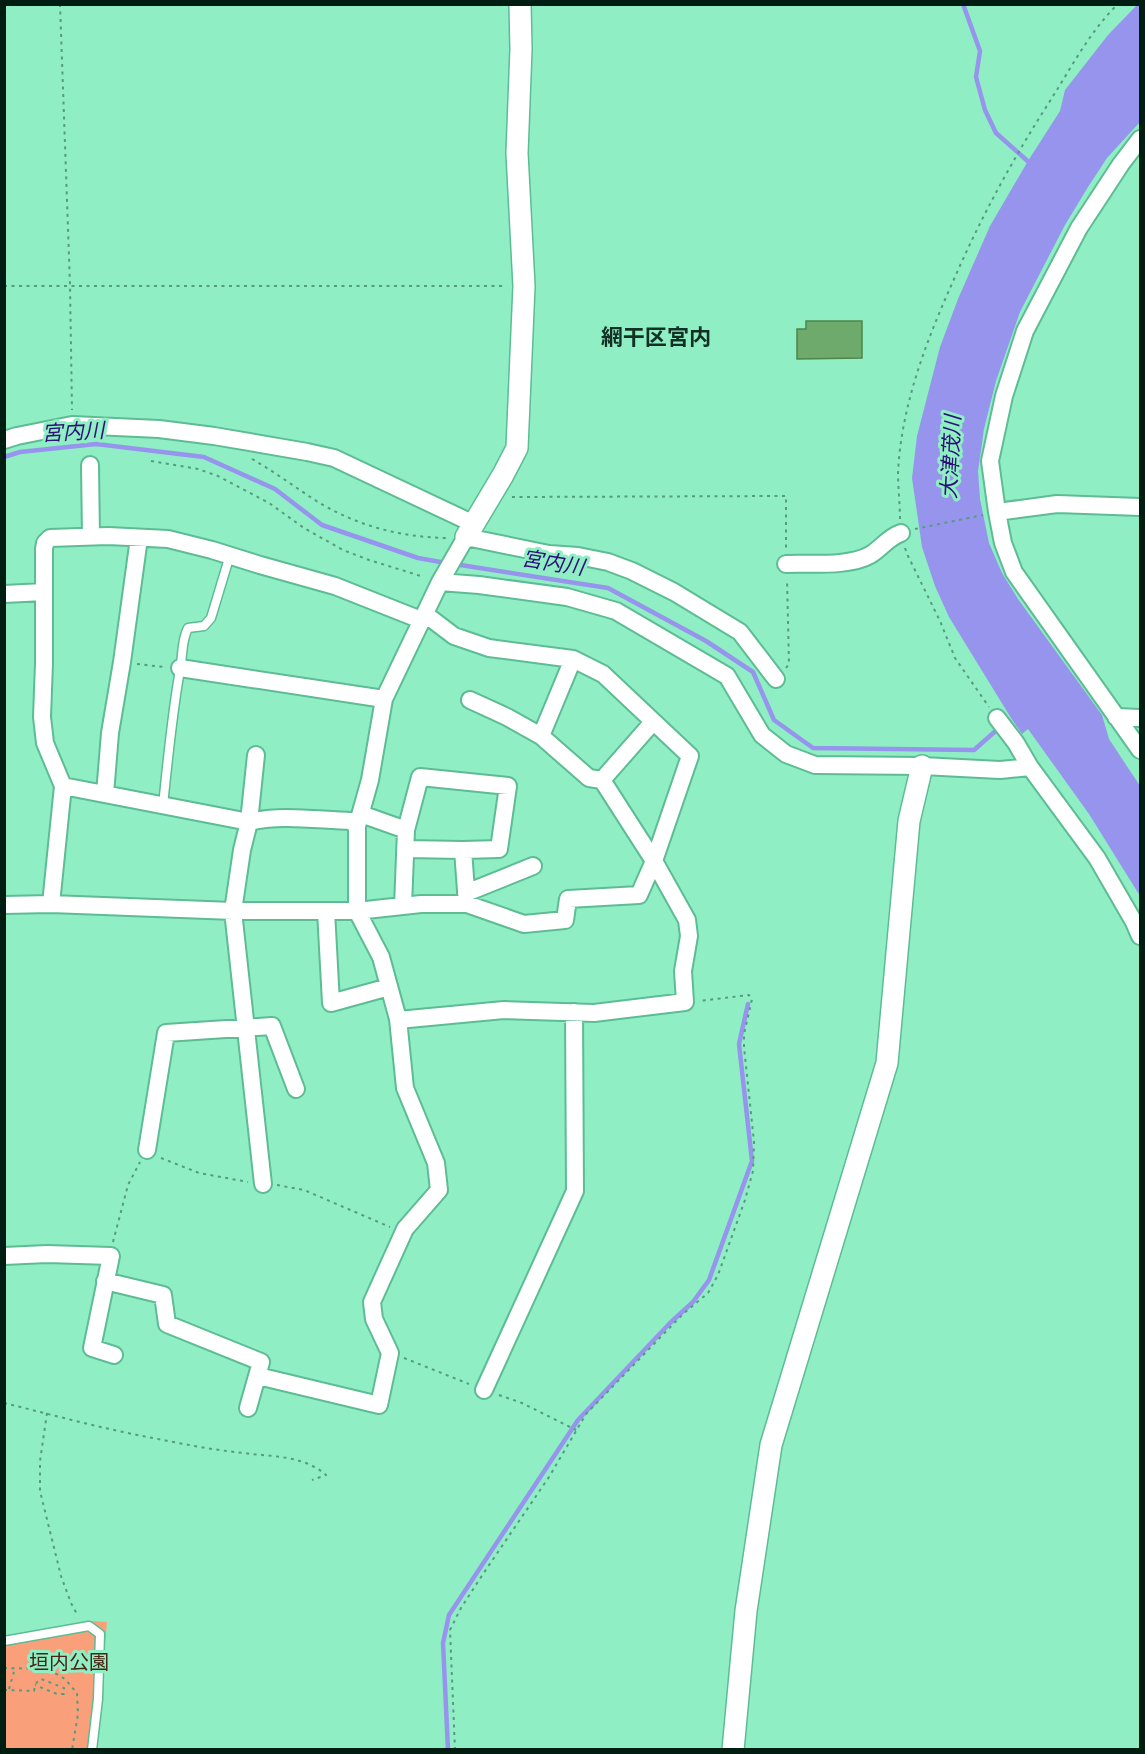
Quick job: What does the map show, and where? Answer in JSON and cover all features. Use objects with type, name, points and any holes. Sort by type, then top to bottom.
[{"type":"street","points":[[258,1376],[379,1405],[390,1353],[374,1319],[372,1302],[405,1229],[439,1190],[436,1163],[405,1088],[398,1020],[381,957],[357,911],[359,820],[370,780],[384,699],[440,582],[517,448],[524,286],[517,153],[521,49],[520,4]]},
{"type":"street","points":[[1140,139],[1134,156],[1079,228],[1025,331],[1004,396],[990,461],[992,513],[1014,572],[1140,750]]},
{"type":"street","points":[[4,440],[72,424],[192,433],[334,458],[470,531],[549,554],[578,556],[608,562],[633,571],[674,592],[740,632],[776,679]]},
{"type":"street","points":[[90,465],[91,536]]},
{"type":"street","points":[[992,513],[1057,504],[1140,507]]},
{"type":"street","points":[[786,564],[854,561],[872,554],[891,537],[904,532]]},
{"type":"street","points":[[51,904],[63,786],[45,743],[42,717],[44,549],[45,543],[50,538],[91,536],[168,539],[335,586],[423,617],[454,636],[489,648],[573,659],[603,674],[690,756],[654,861],[639,895],[568,899],[565,920],[524,924],[467,899]]},
{"type":"street","points":[[105,794],[110,733],[139,538]]},
{"type":"street","points":[[440,582],[567,597],[616,611],[727,676],[762,735],[786,754],[815,765],[922,766],[1000,770],[1030,767]]},
{"type":"street","points":[[4,594],[44,592]]},
{"type":"street","points":[[541,736],[573,659]]},
{"type":"street","points":[[180,668],[384,699]]},
{"type":"street","points":[[398,1020],[504,1010],[594,1012],[685,1002],[683,971],[688,936],[687,920],[654,861],[602,780],[589,778],[541,736],[470,699]]},
{"type":"street","points":[[1116,717],[1140,718]]},
{"type":"street","points":[[997,718],[1097,858],[1140,936]]},
{"type":"street","points":[[602,780],[653,722]]},
{"type":"street","points":[[256,755],[249,822],[242,850],[233,910],[263,1184]]},
{"type":"street","points":[[733,1749],[746,1611],[771,1445],[887,1063],[909,821],[922,766]]},
{"type":"street","points":[[403,906],[406,830],[420,777],[508,786],[499,849],[406,849]]},
{"type":"street","points":[[63,786],[249,822],[265,818],[359,820],[406,830]]},
{"type":"street","points":[[463,850],[467,899]]},
{"type":"street","points":[[4,905],[357,911],[467,899],[533,866]]},
{"type":"street","points":[[326,911],[331,1003],[389,987]]},
{"type":"street","points":[[484,1390],[575,1191],[574,1012]]},
{"type":"street","points":[[147,1150],[166,1033],[272,1026],[296,1089]]},
{"type":"street","points":[[4,1256],[47,1254],[111,1256],[92,1348],[114,1355]]},
{"type":"street","points":[[105,1281],[163,1295],[167,1324],[261,1362],[248,1408]]},
{"type":"lane","points":[[164,805],[176,688],[184,636],[188,628],[204,626],[211,618],[230,555]]},
{"type":"lane","points":[[4,1641],[89,1626],[100,1634],[98,1699],[92,1749]]},
{"type":"path","points":[[60,4],[70,285],[72,424]]},
{"type":"path","points":[[997,718],[955,658],[940,621],[908,556],[898,473],[905,422],[928,338],[971,239],[1005,176],[1092,35],[1118,4]]},
{"type":"path","points":[[4,286],[524,286]]},
{"type":"path","points":[[245,455],[317,501],[351,519],[388,532],[432,538],[470,531]]},
{"type":"path","points":[[151,461],[198,469],[218,476],[269,503],[304,528],[343,550],[440,582]]},
{"type":"path","points":[[494,490],[511,497],[786,496],[789,664],[776,679]]},
{"type":"path","points":[[904,532],[992,513]]},
{"type":"path","points":[[122,662],[180,668]]},
{"type":"path","points":[[455,1749],[450,1630],[461,1608],[549,1477],[586,1414],[683,1314],[708,1293],[718,1275],[745,1200],[753,1171],[754,1142],[744,1047],[744,1034],[752,999],[749,995],[685,1002]]},
{"type":"path","points":[[111,1256],[128,1185],[147,1150]]},
{"type":"path","points":[[4,1403],[150,1438],[243,1453],[278,1455],[318,1467],[327,1475],[312,1480]]},
{"type":"path","points":[[47,1413],[40,1461],[40,1491],[57,1562],[71,1603],[78,1616]]},
{"type":"path","points":[[4,1668],[48,1669],[65,1679],[76,1693],[78,1714],[72,1749]]},
{"type":"path","points":[[9,1690],[15,1668]]},
{"type":"path","points":[[4,1689],[34,1690],[35,1685],[40,1679],[64,1688],[64,1694],[57,1694],[35,1685]]},
{"type":"green space","name":"垣内公園","points":[[92,1621],[107,1622],[96,1749],[5,1749],[4,1636],[60,1629]]},
{"type":"water","name":"大津茂川","points":[[1137,5],[1140,5],[1140,122],[1107,158],[1088,187],[1065,225],[1020,312],[996,381],[984,429],[978,471],[980,499],[989,543],[1002,573],[1018,599],[1102,715],[1109,739],[1140,786],[1140,896],[1089,814],[1028,729],[1022,734],[1011,718],[949,617],[935,586],[922,547],[912,478],[917,436],[940,347],[990,226],[1060,111],[1065,90],[1108,35]]},
{"type":"building","points":[[806,321],[862,321],[862,358],[797,359],[797,329],[806,329]]},
{"type":"waterway","points":[[963,4],[980,51],[976,77],[985,110],[996,133],[1032,165]]},
{"type":"waterway","name":"宮内川","points":[[4,457],[20,452],[96,444],[204,457],[275,489],[322,525],[418,558],[446,563]]},
{"type":"waterway","name":"宮内川","points":[[454,564],[608,588],[706,641],[753,672],[774,720],[813,748],[974,750],[999,728]]},
{"type":"waterway","points":[[448,1750],[443,1643],[449,1615],[578,1420],[670,1323],[693,1302],[709,1280],[752,1161],[739,1044],[748,1004]]},
{"type":"district","name":"網干区宮内","points":[[656,337]]}]
